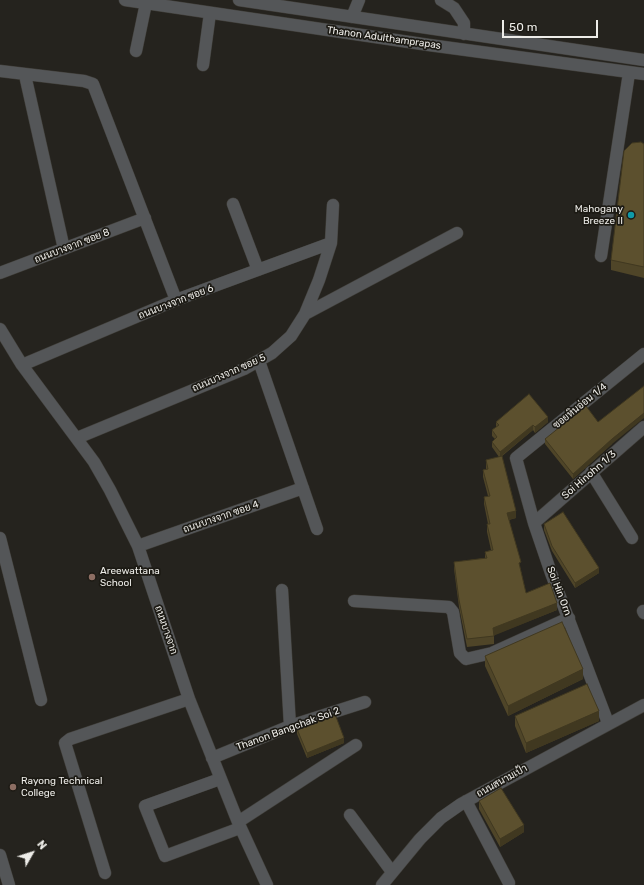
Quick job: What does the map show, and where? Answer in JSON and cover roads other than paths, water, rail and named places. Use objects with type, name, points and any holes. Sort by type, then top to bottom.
[{"type":"street","name":"Thanon Adulthamprapas","points":[[125,0],[210,14],[644,74]]},
{"type":"street","name":"Thanon Adulthamprapas","points":[[239,0],[644,60]]},
{"type":"street","points":[[352,17],[360,0]]},
{"type":"street","points":[[441,0],[454,8],[464,23],[464,34]]},
{"type":"street","points":[[136,51],[146,4]]},
{"type":"street","points":[[203,65],[210,14]]},
{"type":"street","points":[[402,41],[404,24]]},
{"type":"street","points":[[0,71],[84,81],[93,84],[176,300]]},
{"type":"street","points":[[601,256],[629,73]]},
{"type":"street","points":[[25,75],[64,249]]},
{"type":"street","points":[[233,204],[258,270]]},
{"type":"street","name":"ถนนบางจาก ซอย 5","points":[[77,438],[259,361],[272,353],[291,336],[305,314],[319,280],[331,243],[333,205]]},
{"type":"street","name":"ถนนบางจาก ซอย 8","points":[[0,273],[145,218]]},
{"type":"street","points":[[305,314],[457,233]]},
{"type":"street","name":"ถนนบางจาก ซอย 6","points":[[22,365],[176,300],[331,243]]},
{"type":"street","name":"ถนนบางจาก","points":[[0,329],[3,343],[22,365],[94,462],[138,546],[189,699],[239,825],[267,885]]},
{"type":"street","name":"ซอยหินอ่อน 1/4","points":[[516,458],[644,354]]},
{"type":"street","points":[[259,361],[317,529]]},
{"type":"street","name":"Soi Hinohn 1/3","points":[[534,523],[644,427]]},
{"type":"street","name":"Soi Hin Orn","points":[[516,458],[534,523],[551,572],[570,618],[608,723]]},
{"type":"street","points":[[591,472],[632,538]]},
{"type":"street","name":"ถนนบางจาก ซอย 4","points":[[138,546],[303,488]]},
{"type":"street","points":[[0,538],[41,700]]},
{"type":"street","points":[[282,590],[290,726]]},
{"type":"street","points":[[354,601],[449,607],[453,612],[460,653],[466,659],[492,653],[570,618]]},
{"type":"street","points":[[579,690],[593,683]]},
{"type":"street","points":[[105,873],[65,743],[70,739],[189,699]]},
{"type":"street","name":"Thanon Bangchak Soi 2","points":[[212,758],[290,726],[365,702]]},
{"type":"street","name":"ถนนสนามเป้า","points":[[382,885],[420,839],[442,818],[466,801],[608,723],[644,705]]},
{"type":"street","points":[[220,778],[145,806],[166,856],[239,825],[356,745]]},
{"type":"street","points":[[466,801],[509,883]]},
{"type":"street","points":[[350,816],[392,872]]},
{"type":"street","points":[[0,858],[9,885]]},
{"type":"place","name":"Mahogany Breeze II","points":[[631,215]]},
{"type":"place","name":"Areewattana School","points":[[92,577]]},
{"type":"place","name":"Rayong Technical College","points":[[13,787]]}]
